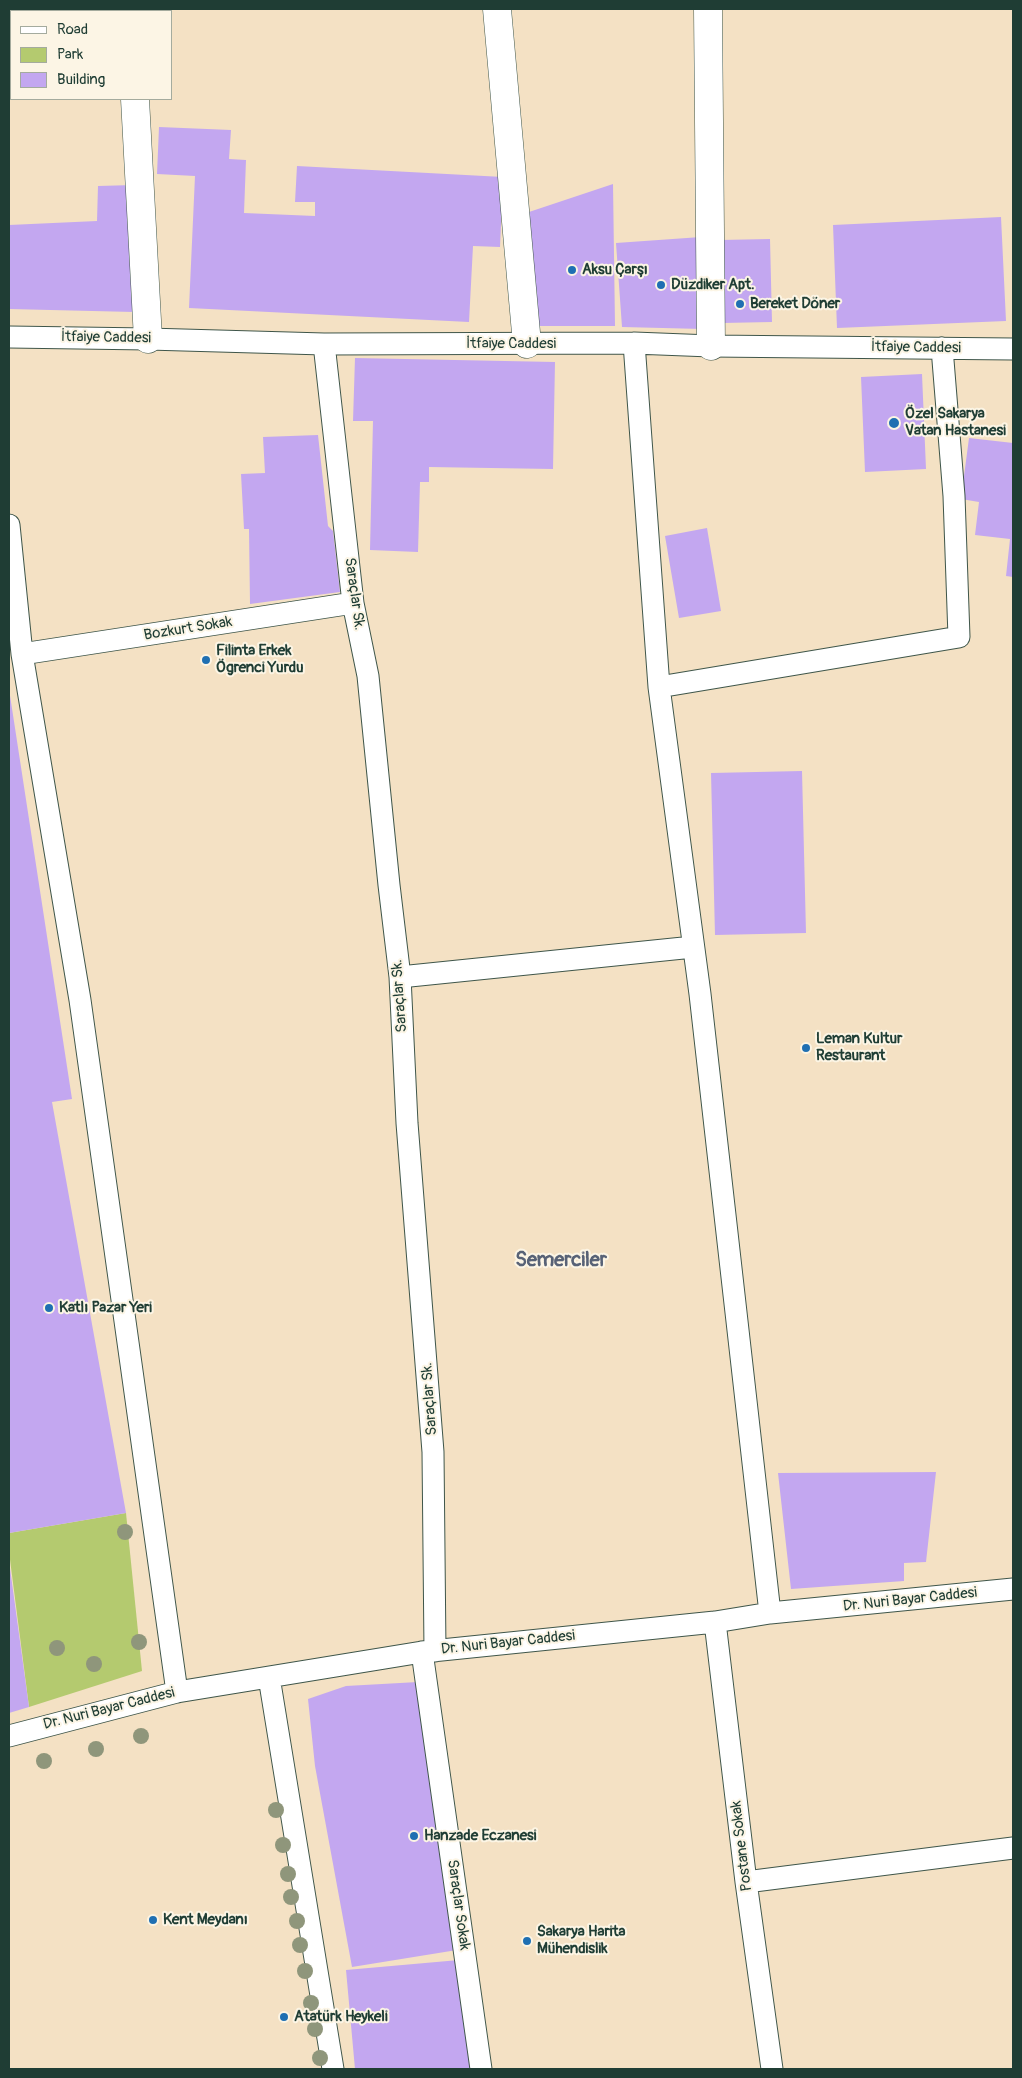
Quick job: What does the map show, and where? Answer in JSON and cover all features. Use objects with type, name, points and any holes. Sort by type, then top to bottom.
[{"type":"street","points":[[497,9],[527,344]]},
{"type":"street","points":[[708,9],[711,346]]},
{"type":"street","points":[[135,100],[148,338]]},
{"type":"street","name":"İtfaiye Caddesi","points":[[9,338],[148,338],[324,344],[634,343],[711,346],[1013,349]]},
{"type":"street","points":[[634,343],[659,687],[701,1004],[770,1613]]},
{"type":"street","name":"Saraçlar Sk.","points":[[324,344],[353,603],[368,676],[400,977],[407,1123],[433,1452],[428,1652]]},
{"type":"street","points":[[659,687],[958,637],[954,496],[942,348]]},
{"type":"street","points":[[9,525],[22,654],[80,1000],[177,1692]]},
{"type":"street","name":"Bozkurt Sokak","points":[[22,654],[353,603]]},
{"type":"street","points":[[400,977],[693,947]]},
{"type":"street","name":"Dr. Nuri Bayar Caddesi","points":[[9,1736],[177,1692],[428,1652],[715,1622],[770,1613],[1013,1590]]},
{"type":"street","name":"Postane Sokak","points":[[715,1622],[746,1882],[772,2069]]},
{"type":"street","name":"Saraçlar Sokak","points":[[428,1652],[481,2069]]},
{"type":"street","points":[[269,1677],[333,2069]]},
{"type":"street","points":[[746,1882],[1013,1848]]},
{"type":"green space","points":[[126,1513],[142,1671],[29,1707],[9,1552],[9,1533]]},
{"type":"building","points":[[159,127],[231,130],[229,159],[246,160],[244,213],[315,216],[315,202],[295,202],[297,166],[503,177],[500,247],[473,246],[469,322],[189,308],[195,176],[157,174]]},
{"type":"building","name":"Aksu Çarşı","points":[[613,184],[615,326],[534,326],[526,213]]},
{"type":"building","points":[[134,185],[134,312],[9,309],[9,225],[97,221],[98,186]]},
{"type":"building","points":[[1001,217],[1006,321],[837,328],[833,225]]},
{"type":"building","name":"Düzdiker Apt.","points":[[701,237],[703,329],[622,327],[616,243]]},
{"type":"building","points":[[770,239],[772,322],[722,323],[720,240]]},
{"type":"building","points":[[355,358],[555,362],[553,469],[429,467],[429,482],[420,482],[418,552],[370,550],[373,421],[353,421]]},
{"type":"building","name":"Özel Sakarya Vatan Hastanesi","points":[[922,374],[926,469],[865,472],[861,377]]},
{"type":"building","points":[[318,435],[328,526],[333,531],[340,592],[250,604],[249,529],[244,529],[241,474],[265,473],[263,437]]},
{"type":"building","points":[[969,438],[1013,443],[1013,577],[1006,576],[1010,539],[975,535],[979,502],[961,499]]},
{"type":"building","points":[[707,528],[721,611],[679,618],[665,536]]},
{"type":"building","name":"Katlı Pazar Yeri","points":[[9,689],[72,1099],[52,1102],[126,1513],[9,1533]]},
{"type":"building","points":[[802,771],[806,933],[715,935],[711,773]]},
{"type":"building","points":[[936,1472],[926,1562],[904,1563],[904,1581],[791,1589],[778,1473]]},
{"type":"building","points":[[9,1561],[29,1707],[9,1713]]},
{"type":"building","points":[[418,1682],[457,1950],[352,1967],[315,1766],[308,1699],[346,1686]]},
{"type":"building","points":[[459,1960],[477,2069],[355,2069],[346,1970]]},
{"type":"place","name":"Aksu Çarşı","points":[[572,270]]},
{"type":"place","name":"Düzdiker Apt.","points":[[661,285]]},
{"type":"place","name":"Bereket Döner","points":[[740,304]]},
{"type":"place","name":"Özel Sakarya Vatan Hastanesi","points":[[894,423]]},
{"type":"place","name":"Filinta Erkek Ögrenci Yurdu","points":[[206,660]]},
{"type":"place","name":"Leman Kultur Restaurant","points":[[806,1048]]},
{"type":"place","name":"Katlı Pazar Yeri","points":[[49,1308]]},
{"type":"place","name":"Hanzade Eczanesi","points":[[414,1836]]},
{"type":"place","name":"Kent Meydanı","points":[[153,1920]]},
{"type":"place","name":"Sakarya Harita Mühendislik","points":[[527,1941]]},
{"type":"place","name":"Atatürk Heykeli","points":[[284,2017]]},
{"type":"district","name":"Semerciler","points":[[561,1261]]}]
